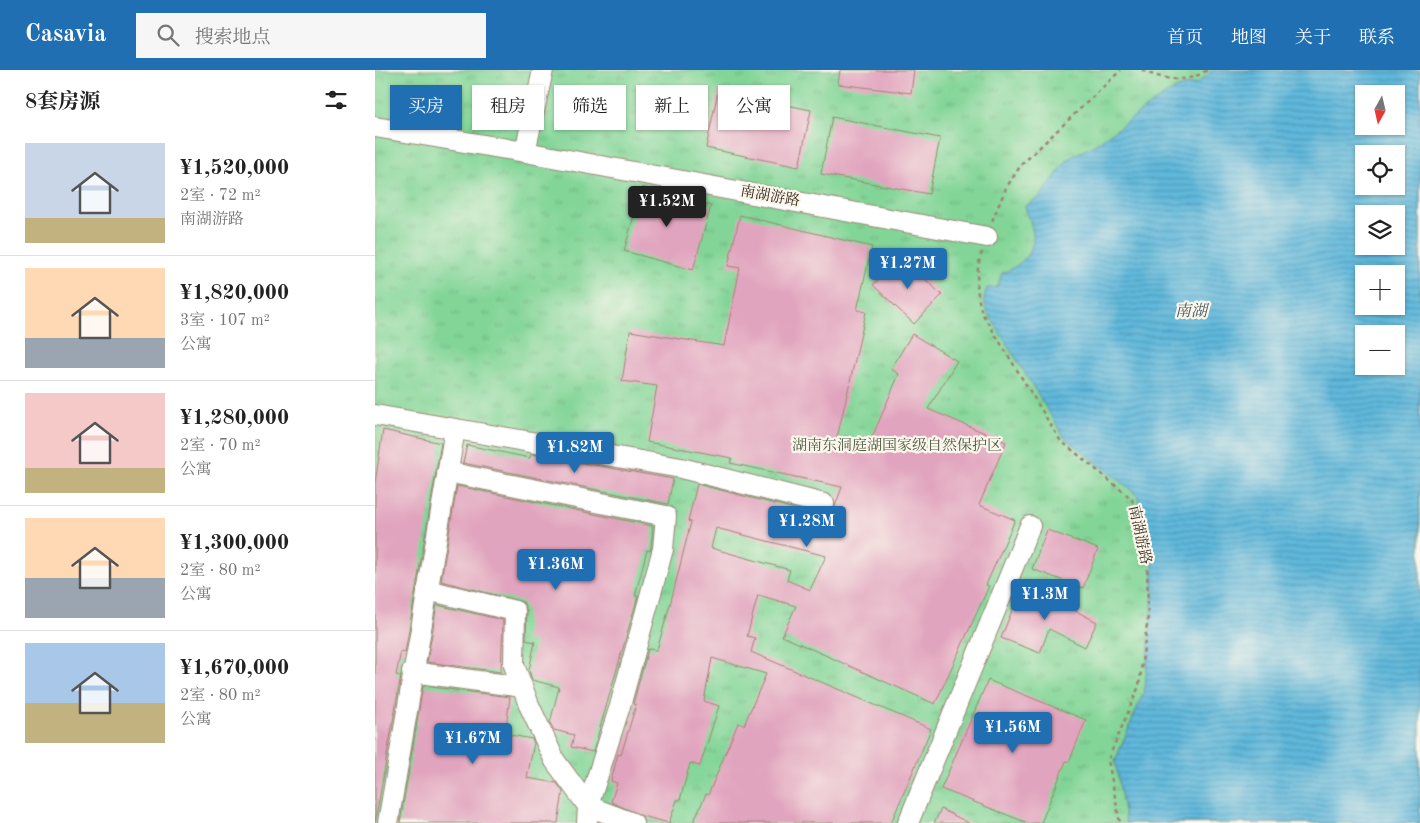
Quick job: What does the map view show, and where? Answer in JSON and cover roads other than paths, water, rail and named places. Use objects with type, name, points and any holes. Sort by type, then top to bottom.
[{"type":"street","points":[[525,152],[543,70]]},
{"type":"street","name":"南湖游路","points":[[375,127],[525,152],[987,237]]},
{"type":"street","points":[[375,415],[681,468],[824,504]]},
{"type":"street","points":[[388,823],[412,672],[455,429]]},
{"type":"street","points":[[447,472],[666,516],[663,549],[588,814]]},
{"type":"street","points":[[908,823],[1029,526]]},
{"type":"street","points":[[427,590],[515,612],[514,665],[555,761],[588,814],[633,823]]},
{"type":"street","points":[[412,672],[523,687]]},
{"type":"water","name":"南湖","points":[[1213,70],[1420,70],[1420,823],[1126,823],[1115,761],[1145,689],[1153,591],[1153,559],[1137,495],[1064,437],[986,310],[984,297],[987,288],[997,287],[1002,273],[1020,263],[1029,253],[1033,233],[1025,206],[1040,197],[1068,159],[1096,144],[1163,96],[1180,87],[1198,83]]},
{"type":"park label","name":"湖南东洞庭湖国家级自然保护区","points":[[897,446]]}]
